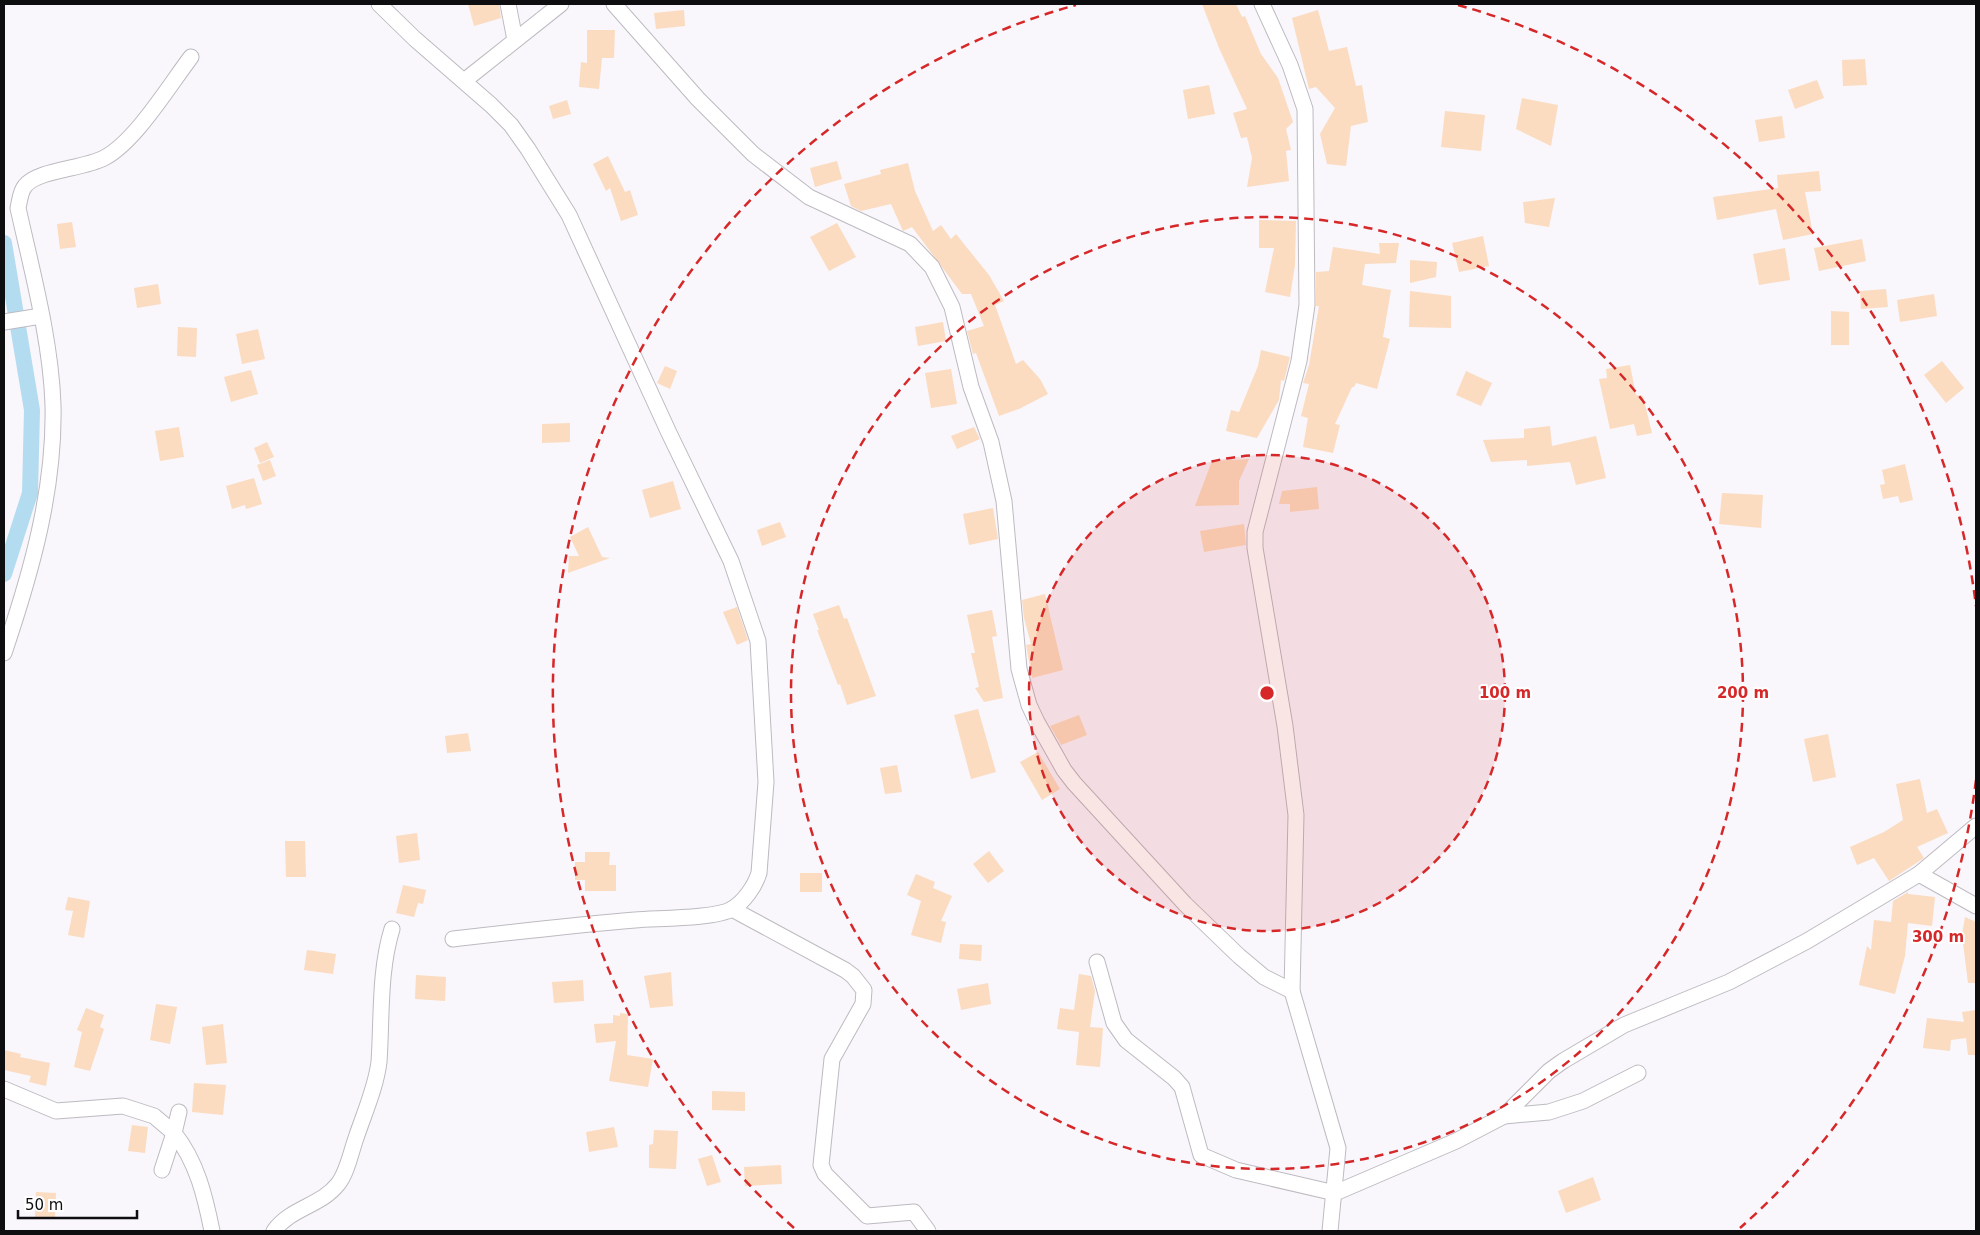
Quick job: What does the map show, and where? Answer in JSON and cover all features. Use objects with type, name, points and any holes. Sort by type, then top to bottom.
[{"type":"street","points":[[379,4],[511,125],[569,215],[669,433],[731,561],[758,641],[766,782],[759,873],[753,886],[732,909],[719,914],[633,920],[454,939]]},
{"type":"street","points":[[508,4],[515,40]]},
{"type":"street","points":[[464,81],[561,4]]},
{"type":"street","points":[[614,4],[698,99],[753,154],[809,196],[910,244],[932,267],[952,307],[972,387],[991,442],[1004,501],[1015,652],[1024,687],[1037,722],[1074,783],[1185,904],[1253,968],[1292,991]]},
{"type":"street","points":[[1262,4],[1290,65],[1305,111],[1307,304],[1299,361],[1255,541],[1285,726],[1296,815],[1292,991],[1338,1144],[1330,1231]]},
{"type":"street","points":[[4,653],[18,613],[45,510],[53,442],[53,403],[35,316],[18,208],[21,193],[26,185],[48,172],[91,164],[122,147],[191,57]]},
{"type":"street","points":[[4,322],[35,316]]},
{"type":"street","points":[[1097,962],[1114,1023],[1126,1040],[1174,1078],[1182,1087],[1201,1155],[1236,1170],[1335,1193],[1456,1141],[1504,1116],[1549,1072],[1624,1025],[1729,982],[1807,941],[1919,874],[1976,826]]},
{"type":"street","points":[[1919,874],[1976,906]]},
{"type":"street","points":[[732,909],[845,970],[864,990],[863,1004],[832,1059],[821,1162],[822,1170],[867,1216],[912,1211],[918,1214],[928,1231]]},
{"type":"street","points":[[274,1231],[293,1212],[319,1200],[338,1184],[350,1155],[378,1064],[382,992],[388,942],[392,929]]},
{"type":"street","points":[[1504,1116],[1549,1112],[1583,1101],[1638,1073]]},
{"type":"street","points":[[4,1089],[56,1111],[118,1106],[154,1116],[174,1133],[188,1150],[197,1173],[212,1231]]},
{"type":"street","points":[[162,1170],[179,1112]]},
{"type":"building","points":[[468,4],[499,4],[501,18],[474,26]]},
{"type":"building","points":[[1202,4],[1236,4],[1242,17],[1245,16],[1261,54],[1278,78],[1293,122],[1286,129],[1291,150],[1286,151],[1289,181],[1247,187],[1252,158],[1247,137],[1241,138],[1233,113],[1247,109],[1219,48]]},
{"type":"building","points":[[684,10],[685,26],[656,29],[654,13]]},
{"type":"building","points":[[1318,10],[1329,51],[1347,47],[1356,86],[1362,85],[1368,122],[1351,126],[1346,166],[1327,164],[1320,134],[1335,108],[1316,87],[1309,89],[1292,18]]},
{"type":"building","points":[[587,30],[615,30],[614,58],[602,58],[599,89],[579,87],[581,62],[587,63]]},
{"type":"building","points":[[1865,59],[1867,85],[1843,86],[1842,60]]},
{"type":"building","points":[[1817,80],[1824,98],[1795,109],[1788,90]]},
{"type":"building","points":[[1209,85],[1215,114],[1188,119],[1183,90]]},
{"type":"building","points":[[1522,98],[1558,105],[1551,146],[1516,129]]},
{"type":"building","points":[[567,100],[571,114],[553,119],[549,106]]},
{"type":"building","points":[[1445,111],[1485,115],[1481,151],[1441,147]]},
{"type":"building","points":[[1782,116],[1785,138],[1759,142],[1755,120]]},
{"type":"building","points":[[608,156],[625,192],[630,190],[638,215],[621,221],[610,188],[606,191],[593,164]]},
{"type":"building","points":[[837,161],[842,179],[815,187],[810,168]]},
{"type":"building","points":[[908,163],[915,191],[933,231],[941,225],[951,239],[956,234],[989,275],[1004,301],[995,305],[1016,364],[1023,360],[1040,379],[1048,394],[1019,409],[999,416],[976,353],[973,354],[967,331],[984,326],[971,294],[962,294],[912,227],[903,231],[891,204],[861,211],[851,206],[844,184],[881,174],[880,170]]},
{"type":"building","points":[[1819,171],[1821,191],[1805,192],[1813,234],[1783,240],[1776,209],[1717,220],[1713,197],[1778,188],[1777,175]]},
{"type":"building","points":[[1555,198],[1549,227],[1525,223],[1523,202]]},
{"type":"building","points":[[1259,220],[1296,221],[1295,265],[1290,297],[1265,292],[1274,248],[1259,248]]},
{"type":"building","points":[[72,222],[76,247],[60,249],[57,224]]},
{"type":"building","points":[[837,223],[856,257],[829,271],[810,237]]},
{"type":"building","points":[[1483,236],[1489,266],[1459,272],[1452,243]]},
{"type":"building","points":[[1862,239],[1866,261],[1819,271],[1814,248]]},
{"type":"building","points":[[1379,243],[1399,243],[1396,263],[1365,264],[1362,285],[1391,290],[1383,337],[1390,339],[1377,389],[1356,383],[1352,387],[1335,424],[1340,425],[1333,453],[1303,447],[1308,418],[1301,416],[1309,384],[1303,383],[1309,365],[1319,306],[1316,306],[1316,272],[1329,271],[1333,247],[1380,254]]},
{"type":"building","points":[[1785,248],[1790,280],[1759,285],[1753,254]]},
{"type":"building","points":[[1410,260],[1437,262],[1436,277],[1410,283]]},
{"type":"building","points":[[158,284],[161,304],[137,308],[134,288]]},
{"type":"building","points":[[1886,289],[1888,307],[1861,309],[1860,291]]},
{"type":"building","points":[[1410,291],[1451,296],[1451,328],[1409,327]]},
{"type":"building","points":[[1934,294],[1937,316],[1900,322],[1897,300]]},
{"type":"building","points":[[1831,311],[1849,312],[1849,345],[1831,345]]},
{"type":"building","points":[[943,322],[946,341],[918,346],[915,327]]},
{"type":"building","points":[[178,327],[197,328],[196,357],[177,356]]},
{"type":"building","points":[[258,329],[265,359],[242,364],[236,334]]},
{"type":"building","points":[[1261,350],[1290,357],[1284,381],[1281,380],[1279,400],[1257,438],[1226,431],[1231,410],[1239,412],[1258,366]]},
{"type":"building","points":[[1942,361],[1964,388],[1946,403],[1924,375]]},
{"type":"building","points":[[1630,365],[1636,395],[1643,396],[1652,433],[1637,436],[1634,424],[1610,429],[1599,379],[1607,378],[1606,369]]},
{"type":"building","points":[[665,366],[677,371],[670,389],[657,383]]},
{"type":"building","points":[[951,369],[957,404],[931,408],[925,373]]},
{"type":"building","points":[[251,370],[258,394],[231,402],[224,377]]},
{"type":"building","points":[[1466,371],[1492,383],[1481,406],[1456,395]]},
{"type":"building","points":[[570,423],[570,442],[542,443],[542,424]]},
{"type":"building","points":[[1550,426],[1552,446],[1596,436],[1606,478],[1576,485],[1570,462],[1527,466],[1527,460],[1491,462],[1483,440],[1524,438],[1524,429]]},
{"type":"building","points":[[179,427],[184,457],[160,461],[155,431]]},
{"type":"building","points":[[974,427],[980,439],[957,449],[951,436]]},
{"type":"building","points":[[267,442],[274,457],[260,463],[254,448]]},
{"type":"building","points":[[1249,459],[1239,481],[1239,505],[1195,506],[1212,461]]},
{"type":"building","points":[[270,460],[276,476],[263,481],[257,465]]},
{"type":"building","points":[[1905,464],[1913,500],[1900,503],[1898,496],[1883,499],[1880,485],[1885,484],[1882,470]]},
{"type":"building","points":[[254,478],[262,504],[246,509],[245,505],[232,509],[226,486]]},
{"type":"building","points":[[673,481],[681,509],[650,518],[642,490]]},
{"type":"building","points":[[1317,487],[1319,509],[1290,512],[1290,504],[1279,504],[1282,491]]},
{"type":"building","points":[[1722,493],[1763,495],[1761,528],[1719,524]]},
{"type":"building","points":[[993,508],[998,539],[969,545],[963,514]]},
{"type":"building","points":[[780,522],[786,537],[762,546],[757,530]]},
{"type":"building","points":[[1244,524],[1246,545],[1204,552],[1200,531]]},
{"type":"building","points":[[588,527],[602,557],[610,558],[568,573],[569,556],[579,556],[570,537]]},
{"type":"building","points":[[1045,594],[1063,670],[1032,678],[1026,645],[1031,644],[1024,618],[1022,600]]},
{"type":"building","points":[[839,605],[844,619],[847,618],[876,696],[847,705],[817,630],[819,630],[813,614]]},
{"type":"building","points":[[737,607],[748,640],[737,645],[723,612]]},
{"type":"building","points":[[992,610],[997,636],[992,637],[1003,698],[984,702],[975,688],[979,687],[971,653],[975,653],[967,615]]},
{"type":"building","points":[[978,709],[996,772],[971,779],[954,715]]},
{"type":"building","points":[[1079,715],[1087,735],[1061,745],[1050,726]]},
{"type":"building","points":[[468,733],[471,751],[447,753],[445,736]]},
{"type":"building","points":[[1828,734],[1836,777],[1813,782],[1804,739]]},
{"type":"building","points":[[1038,752],[1060,789],[1042,800],[1020,762]]},
{"type":"building","points":[[897,765],[902,792],[885,794],[880,768]]},
{"type":"building","points":[[1920,779],[1927,813],[1937,809],[1948,833],[1917,847],[1924,858],[1889,881],[1874,858],[1857,865],[1850,847],[1884,832],[1903,820],[1896,784]]},
{"type":"building","points":[[417,833],[420,860],[399,863],[396,836]]},
{"type":"building","points":[[285,841],[305,841],[306,877],[286,877]]},
{"type":"building","points":[[989,851],[1004,871],[988,883],[973,864]]},
{"type":"building","points":[[585,852],[610,852],[609,865],[616,865],[616,891],[585,891],[585,880],[575,880],[575,862],[585,862]]},
{"type":"building","points":[[800,873],[822,873],[822,892],[800,892]]},
{"type":"building","points":[[916,874],[935,882],[933,888],[952,896],[941,921],[946,922],[941,943],[911,935],[921,901],[907,895]]},
{"type":"building","points":[[403,885],[426,890],[423,904],[418,903],[414,917],[396,913]]},
{"type":"building","points":[[1908,892],[1908,894],[1935,897],[1932,926],[1908,923],[1905,956],[1895,994],[1859,985],[1867,946],[1871,950],[1874,920],[1891,922],[1893,901]]},
{"type":"building","points":[[68,897],[90,901],[84,938],[68,935],[73,911],[65,910]]},
{"type":"building","points":[[1965,917],[1976,922],[1976,983],[1968,983],[1962,935]]},
{"type":"building","points":[[960,944],[982,945],[981,961],[959,959]]},
{"type":"building","points":[[307,950],[336,954],[333,974],[304,970]]},
{"type":"building","points":[[671,972],[673,1006],[650,1008],[644,976]]},
{"type":"building","points":[[1079,974],[1091,976],[1095,991],[1090,1027],[1103,1028],[1100,1067],[1076,1065],[1079,1032],[1057,1029],[1060,1008],[1074,1010]]},
{"type":"building","points":[[416,975],[446,977],[445,1001],[415,999]]},
{"type":"building","points":[[583,980],[584,1001],[554,1003],[552,982]]},
{"type":"building","points":[[988,983],[991,1004],[961,1010],[957,989]]},
{"type":"building","points":[[156,1004],[177,1007],[170,1044],[150,1040]]},
{"type":"building","points":[[86,1008],[104,1015],[100,1027],[104,1029],[90,1071],[74,1067],[82,1032],[77,1030]]},
{"type":"building","points":[[1976,1010],[1976,1055],[1968,1055],[1966,1038],[1951,1040],[1950,1051],[1923,1048],[1927,1018],[1964,1022],[1962,1012]]},
{"type":"building","points":[[620,1013],[628,1014],[627,1055],[653,1059],[648,1087],[609,1081],[616,1041],[596,1043],[594,1024],[613,1023],[613,1015],[620,1016]]},
{"type":"building","points":[[223,1024],[227,1063],[206,1065],[202,1027]]},
{"type":"building","points":[[4,1050],[21,1054],[20,1057],[50,1063],[46,1086],[29,1082],[31,1076],[4,1070]]},
{"type":"building","points":[[194,1083],[226,1085],[223,1115],[192,1112]]},
{"type":"building","points":[[712,1091],[745,1092],[745,1111],[712,1110]]},
{"type":"building","points":[[132,1125],[148,1127],[145,1153],[128,1151]]},
{"type":"building","points":[[614,1127],[618,1147],[589,1152],[586,1132]]},
{"type":"building","points":[[654,1130],[678,1131],[676,1169],[649,1168],[649,1145],[653,1144]]},
{"type":"building","points":[[712,1155],[721,1182],[707,1186],[698,1159]]},
{"type":"building","points":[[781,1165],[782,1184],[745,1186],[744,1167]]},
{"type":"building","points":[[1593,1177],[1601,1200],[1566,1213],[1558,1191]]},
{"type":"building","points":[[36,1192],[56,1193],[55,1217],[35,1217]]},
{"type":"waterway","points":[[4,243],[32,410],[30,493],[4,574]]}]
